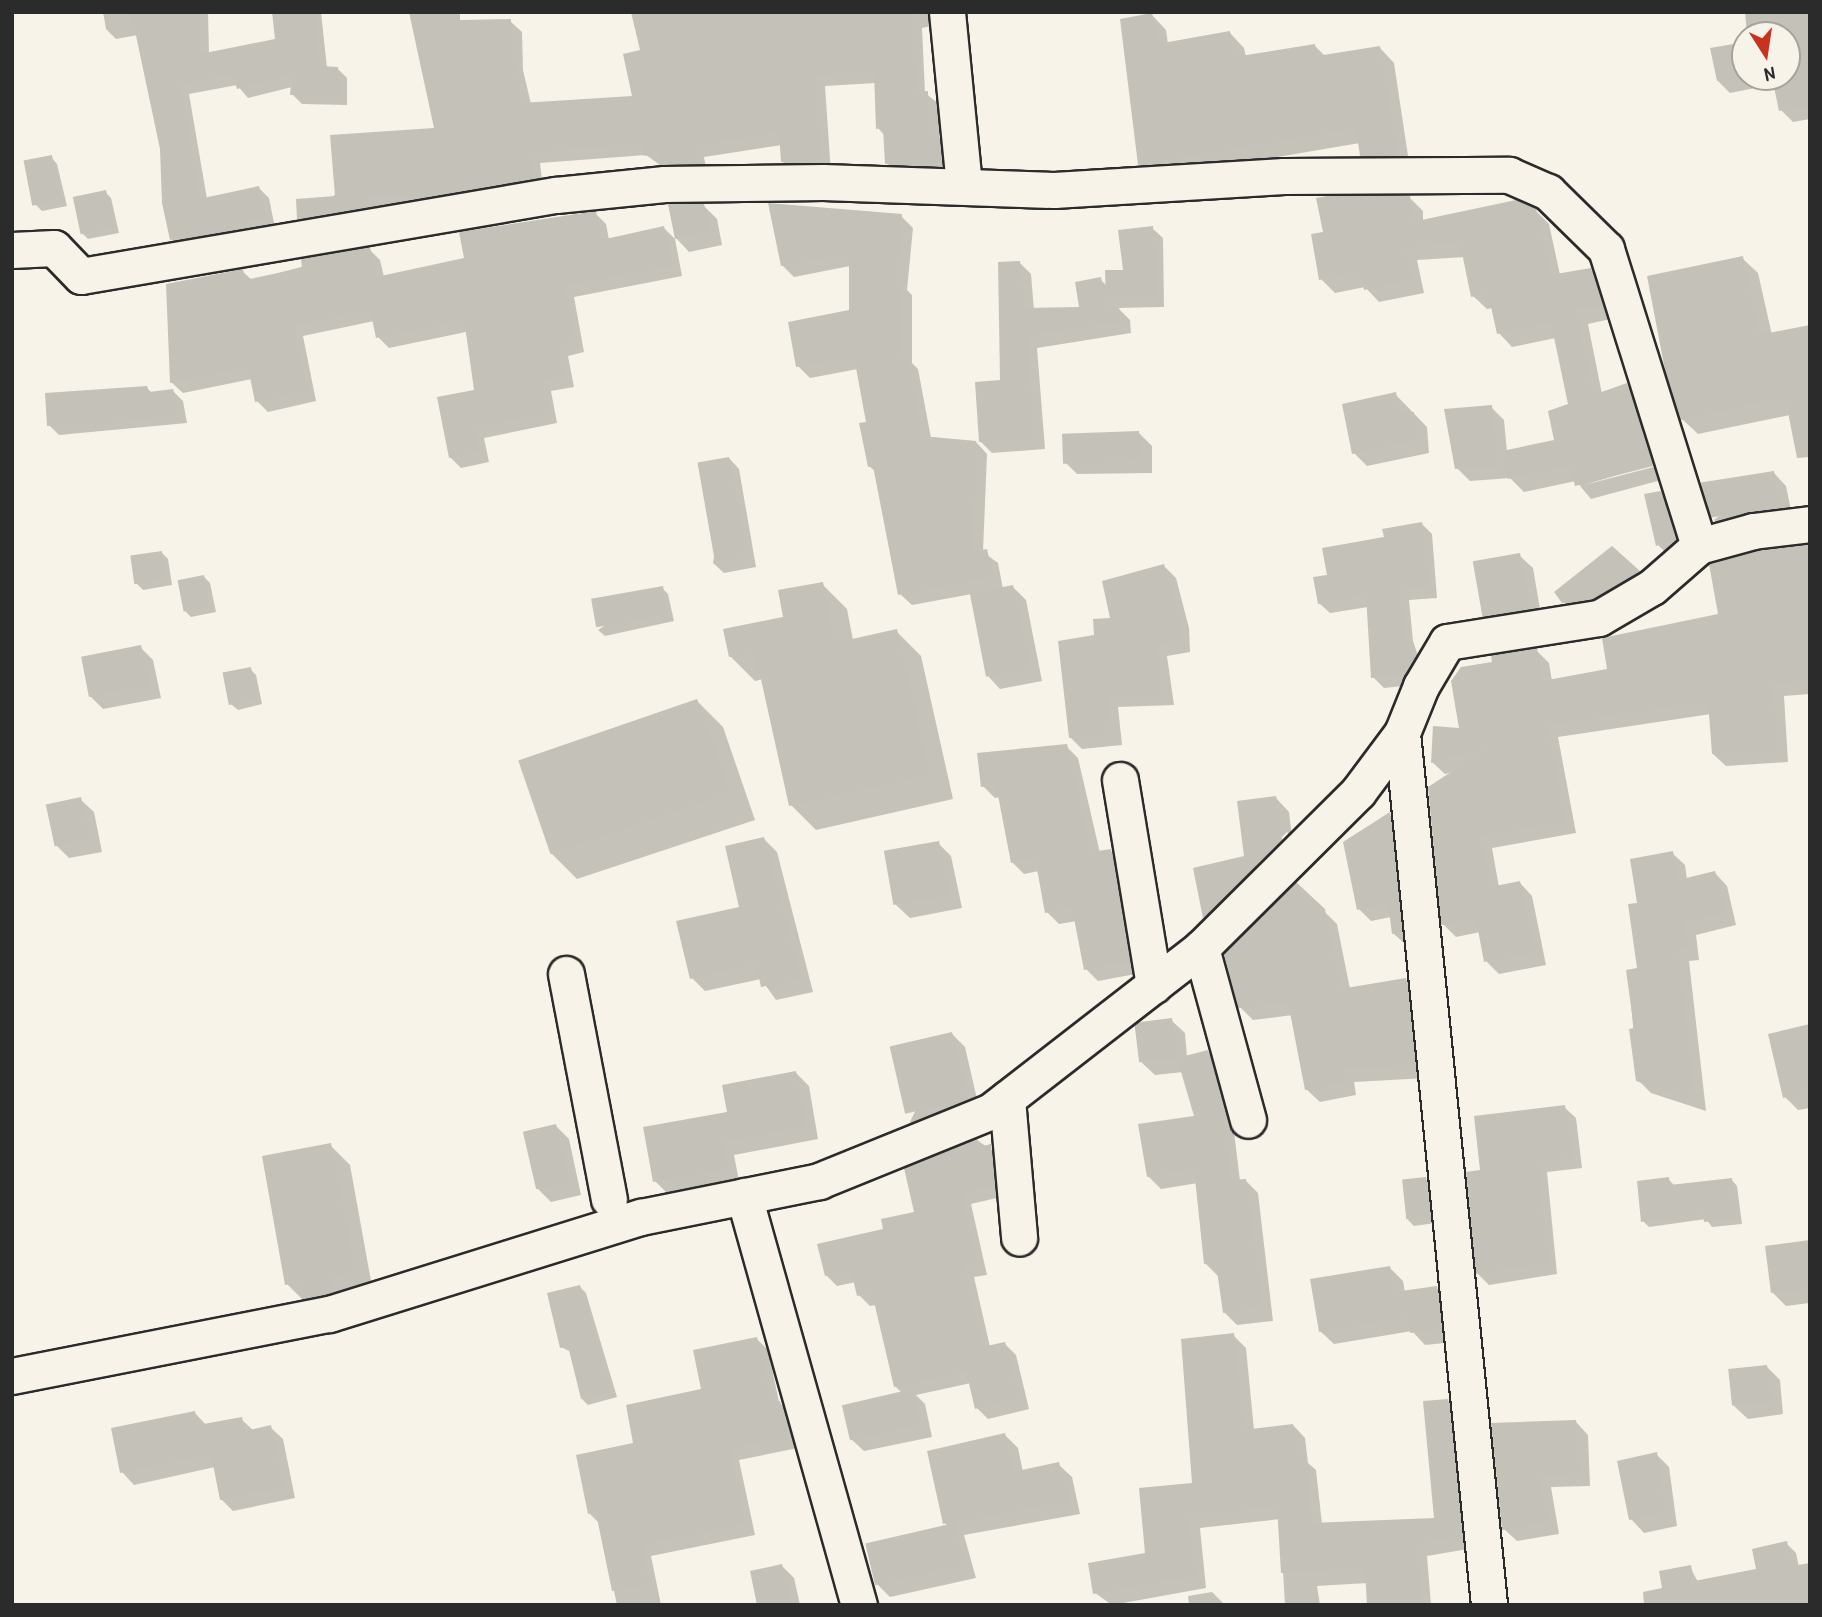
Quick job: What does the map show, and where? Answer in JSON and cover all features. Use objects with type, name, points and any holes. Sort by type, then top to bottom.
[{"type":"street","points":[[947,12],[964,186]]},
{"type":"street","points":[[12,250],[54,248],[81,276],[556,195],[664,184],[964,186],[1054,190],[1284,176],[1509,176],[1529,181],[1548,192],[1606,249],[1614,266],[1660,432],[1699,546]]},
{"type":"street","points":[[12,1376],[329,1314],[641,1217],[819,1181],[991,1111],[1201,948],[1358,792],[1402,733],[1421,685],[1447,642],[1599,618],[1651,587],[1699,546],[1754,531],[1810,524]]},
{"type":"street","points":[[1402,733],[1489,1605]]},
{"type":"street","points":[[1120,780],[1154,985]]},
{"type":"street","points":[[1201,948],[1248,1120]]},
{"type":"street","points":[[566,974],[609,1199]]},
{"type":"street","points":[[1007,1099],[1019,1237]]},
{"type":"street","points":[[744,1196],[859,1605]]},
{"type":"building","points":[[131,12],[199,12],[200,54],[275,39],[272,12],[313,12],[319,66],[338,67],[338,96],[290,95],[292,74],[237,89],[233,74],[180,84],[199,199],[259,186],[266,218],[233,225],[234,229],[170,240],[162,203],[160,149]]},
{"type":"building","points":[[409,12],[460,12],[460,20],[511,19],[512,62],[516,61],[521,103],[632,96],[623,54],[640,50],[631,12],[911,12],[915,93],[928,91],[928,135],[939,134],[941,162],[885,164],[883,128],[876,129],[874,72],[814,75],[820,162],[781,162],[779,132],[693,146],[697,163],[661,164],[659,153],[644,156],[642,144],[529,152],[533,179],[424,197],[368,195],[370,206],[297,219],[296,199],[335,196],[330,135],[434,128]]},
{"type":"building","points":[[1745,12],[1807,12],[1810,105],[1779,111],[1775,91],[1801,91],[1801,21],[1746,21]]},
{"type":"building","points":[[1152,13],[1157,44],[1230,31],[1234,57],[1315,44],[1317,56],[1380,46],[1396,155],[1360,156],[1356,128],[1138,165],[1120,19]]},
{"type":"building","points":[[1731,44],[1731,78],[1717,81],[1710,48]]},
{"type":"building","points":[[52,155],[61,200],[32,206],[24,161]]},
{"type":"building","points":[[106,190],[114,227],[81,234],[73,197]]},
{"type":"building","points":[[1410,196],[1412,222],[1516,200],[1536,209],[1550,275],[1591,268],[1602,305],[1575,310],[1593,395],[1627,383],[1653,466],[1575,486],[1570,466],[1508,479],[1502,451],[1554,440],[1548,411],[1568,404],[1551,323],[1497,334],[1488,293],[1471,297],[1460,243],[1405,247],[1411,279],[1364,290],[1360,272],[1319,280],[1311,234],[1323,232],[1316,198]]},
{"type":"building","points":[[768,203],[902,214],[895,282],[901,282],[901,357],[907,355],[922,436],[976,441],[972,552],[987,549],[993,577],[898,595],[873,466],[868,467],[859,423],[866,422],[854,357],[796,367],[788,322],[849,310],[849,254],[781,266]]},
{"type":"building","points":[[668,204],[704,204],[709,232],[675,239]]},
{"type":"building","points":[[596,211],[601,240],[664,226],[672,266],[564,286],[575,342],[558,345],[564,377],[542,380],[547,413],[474,428],[479,451],[449,458],[437,397],[474,390],[465,325],[459,327],[457,321],[376,338],[370,309],[293,326],[307,391],[255,402],[248,367],[170,383],[166,284],[243,269],[245,280],[302,268],[301,259],[370,247],[376,277],[464,258],[459,232]]},
{"type":"building","points":[[1153,226],[1155,297],[1106,298],[1105,270],[1123,270],[1118,230]]},
{"type":"building","points":[[1743,256],[1758,335],[1810,325],[1810,457],[1797,458],[1785,397],[1680,420],[1665,370],[1647,276]]},
{"type":"building","points":[[1020,261],[1024,308],[1079,307],[1075,282],[1101,277],[1106,307],[1119,306],[1120,322],[1026,336],[1034,438],[979,442],[975,382],[1000,380],[998,262]]},
{"type":"building","points":[[147,386],[149,392],[173,389],[178,413],[147,420],[47,426],[45,393]]},
{"type":"building","points":[[1396,392],[1400,413],[1414,412],[1416,440],[1352,454],[1342,404]]},
{"type":"building","points":[[1492,405],[1496,466],[1455,469],[1444,409]]},
{"type":"building","points":[[1139,431],[1140,461],[1063,464],[1062,434]]},
{"type":"building","points":[[729,457],[747,556],[715,562],[697,463]]},
{"type":"building","points":[[1774,471],[1780,507],[1707,518],[1701,483]]},
{"type":"building","points":[[1661,491],[1676,539],[1656,546],[1644,494]]},
{"type":"building","points":[[1422,522],[1427,588],[1400,590],[1403,629],[1413,660],[1404,675],[1371,678],[1366,595],[1318,604],[1313,577],[1327,575],[1322,548],[1384,537],[1382,529]]},
{"type":"building","points":[[1810,544],[1810,680],[1772,684],[1777,750],[1712,754],[1708,701],[1547,725],[1564,821],[1480,836],[1490,887],[1520,881],[1535,952],[1484,962],[1476,919],[1441,925],[1428,787],[1491,746],[1431,763],[1433,726],[1459,728],[1451,681],[1461,667],[1492,662],[1491,655],[1537,648],[1542,681],[1607,669],[1602,638],[1718,614],[1709,564],[1757,551]]},
{"type":"building","points":[[1612,546],[1640,571],[1592,599],[1562,603],[1554,592]]},
{"type":"building","points":[[162,551],[166,580],[134,584],[130,555]]},
{"type":"building","points":[[1520,553],[1530,609],[1483,617],[1473,561]]},
{"type":"building","points":[[1164,564],[1178,615],[1179,640],[1156,645],[1163,694],[1107,696],[1111,733],[1069,738],[1058,641],[1094,635],[1093,619],[1110,618],[1102,581]]},
{"type":"building","points":[[204,575],[210,606],[184,612],[177,580]]},
{"type":"building","points":[[823,582],[834,643],[897,629],[929,775],[789,806],[755,652],[729,657],[723,629],[783,617],[778,590]]},
{"type":"building","points":[[1013,585],[1029,668],[986,677],[970,593]]},
{"type":"building","points":[[663,586],[668,615],[596,627],[591,599]]},
{"type":"building","points":[[141,645],[149,685],[89,697],[81,657]]},
{"type":"building","points":[[251,667],[257,699],[229,705],[223,673]]},
{"type":"building","points":[[697,699],[729,793],[551,854],[518,761]]},
{"type":"building","points":[[1067,744],[1091,852],[1111,849],[1130,961],[1084,970],[1072,908],[1045,913],[1035,858],[1011,863],[996,785],[981,787],[977,753]]},
{"type":"building","points":[[1276,796],[1282,840],[1203,918],[1193,868],[1244,856],[1237,801]]},
{"type":"building","points":[[81,797],[90,839],[55,847],[46,804]]},
{"type":"building","points":[[1390,812],[1402,932],[1392,934],[1388,903],[1357,910],[1343,842]]},
{"type":"building","points":[[764,837],[800,979],[761,987],[756,964],[690,979],[676,921],[739,907],[725,846]]},
{"type":"building","points":[[939,841],[949,895],[893,905],[884,851]]},
{"type":"building","points":[[1673,851],[1678,880],[1715,871],[1725,913],[1684,922],[1688,947],[1677,949],[1695,1100],[1636,1081],[1629,1029],[1634,1028],[1626,970],[1637,968],[1628,904],[1637,903],[1630,859]]},
{"type":"building","points":[[1296,882],[1325,909],[1340,989],[1406,978],[1415,1065],[1341,1069],[1344,1083],[1305,1090],[1288,1002],[1238,1008],[1224,954]]},
{"type":"building","points":[[1172,1018],[1177,1058],[1139,1062],[1134,1023]]},
{"type":"building","points":[[1810,1024],[1810,1092],[1783,1098],[1768,1034]]},
{"type":"building","points":[[952,1032],[968,1099],[905,1114],[890,1046]]},
{"type":"building","points":[[1208,1050],[1218,1085],[1229,1180],[1246,1179],[1262,1308],[1223,1313],[1216,1263],[1204,1264],[1194,1169],[1147,1177],[1138,1124],[1194,1116],[1177,1058]]},
{"type":"building","points":[[796,1071],[806,1127],[722,1142],[727,1169],[653,1182],[643,1127],[727,1112],[722,1085]]},
{"type":"building","points":[[1565,1105],[1572,1157],[1537,1161],[1547,1263],[1476,1274],[1466,1172],[1480,1170],[1474,1116]]},
{"type":"building","points":[[556,1124],[569,1181],[536,1189],[523,1132]]},
{"type":"building","points":[[977,1138],[979,1147],[991,1144],[994,1185],[961,1193],[977,1264],[964,1266],[982,1347],[1005,1342],[1018,1398],[975,1409],[966,1371],[894,1387],[872,1293],[857,1296],[851,1270],[825,1276],[817,1244],[883,1229],[881,1219],[914,1212],[904,1168]]},
{"type":"building","points":[[331,1143],[354,1272],[329,1277],[332,1292],[305,1298],[302,1282],[285,1285],[262,1156]]},
{"type":"building","points":[[1426,1177],[1430,1217],[1406,1219],[1402,1180]]},
{"type":"building","points":[[1669,1177],[1670,1185],[1732,1178],[1736,1218],[1704,1222],[1703,1213],[1641,1222],[1637,1181]]},
{"type":"building","points":[[1810,1240],[1810,1289],[1771,1293],[1765,1246]]},
{"type":"building","points":[[1390,1266],[1394,1292],[1437,1286],[1441,1329],[1410,1333],[1409,1317],[1319,1332],[1310,1279]]},
{"type":"building","points":[[580,1285],[612,1391],[581,1399],[568,1346],[560,1348],[547,1293]]},
{"type":"building","points":[[1234,1333],[1243,1430],[1293,1424],[1297,1457],[1304,1456],[1311,1523],[1434,1518],[1423,1401],[1448,1399],[1462,1536],[1416,1544],[1420,1605],[1367,1605],[1365,1570],[1359,1568],[1281,1573],[1277,1506],[1188,1515],[1194,1576],[1093,1594],[1088,1563],[1145,1553],[1139,1488],[1192,1483],[1181,1339]]},
{"type":"building","points":[[757,1337],[771,1403],[780,1401],[787,1437],[729,1449],[745,1524],[641,1545],[648,1584],[612,1591],[596,1513],[588,1514],[576,1455],[633,1443],[626,1405],[701,1389],[693,1350]]},
{"type":"building","points":[[1767,1365],[1771,1402],[1732,1406],[1728,1369]]},
{"type":"building","points":[[912,1389],[920,1424],[850,1440],[842,1405]]},
{"type":"building","points":[[195,1411],[198,1425],[242,1417],[245,1431],[271,1425],[283,1487],[220,1500],[211,1454],[120,1473],[111,1428]]},
{"type":"building","points":[[1576,1420],[1578,1474],[1539,1475],[1547,1522],[1502,1530],[1491,1423]]},
{"type":"building","points":[[1005,1433],[1013,1472],[1059,1462],[1068,1501],[943,1524],[927,1451]]},
{"type":"building","points":[[1657,1452],[1664,1513],[1629,1520],[1617,1461]]},
{"type":"building","points":[[954,1523],[964,1565],[875,1585],[865,1543]]},
{"type":"building","points":[[1787,1541],[1792,1566],[1810,1563],[1810,1605],[1644,1605],[1643,1592],[1662,1588],[1659,1571],[1691,1565],[1694,1581],[1756,1569],[1752,1549]]},
{"type":"building","points":[[782,1564],[791,1605],[757,1605],[750,1571]]}]
